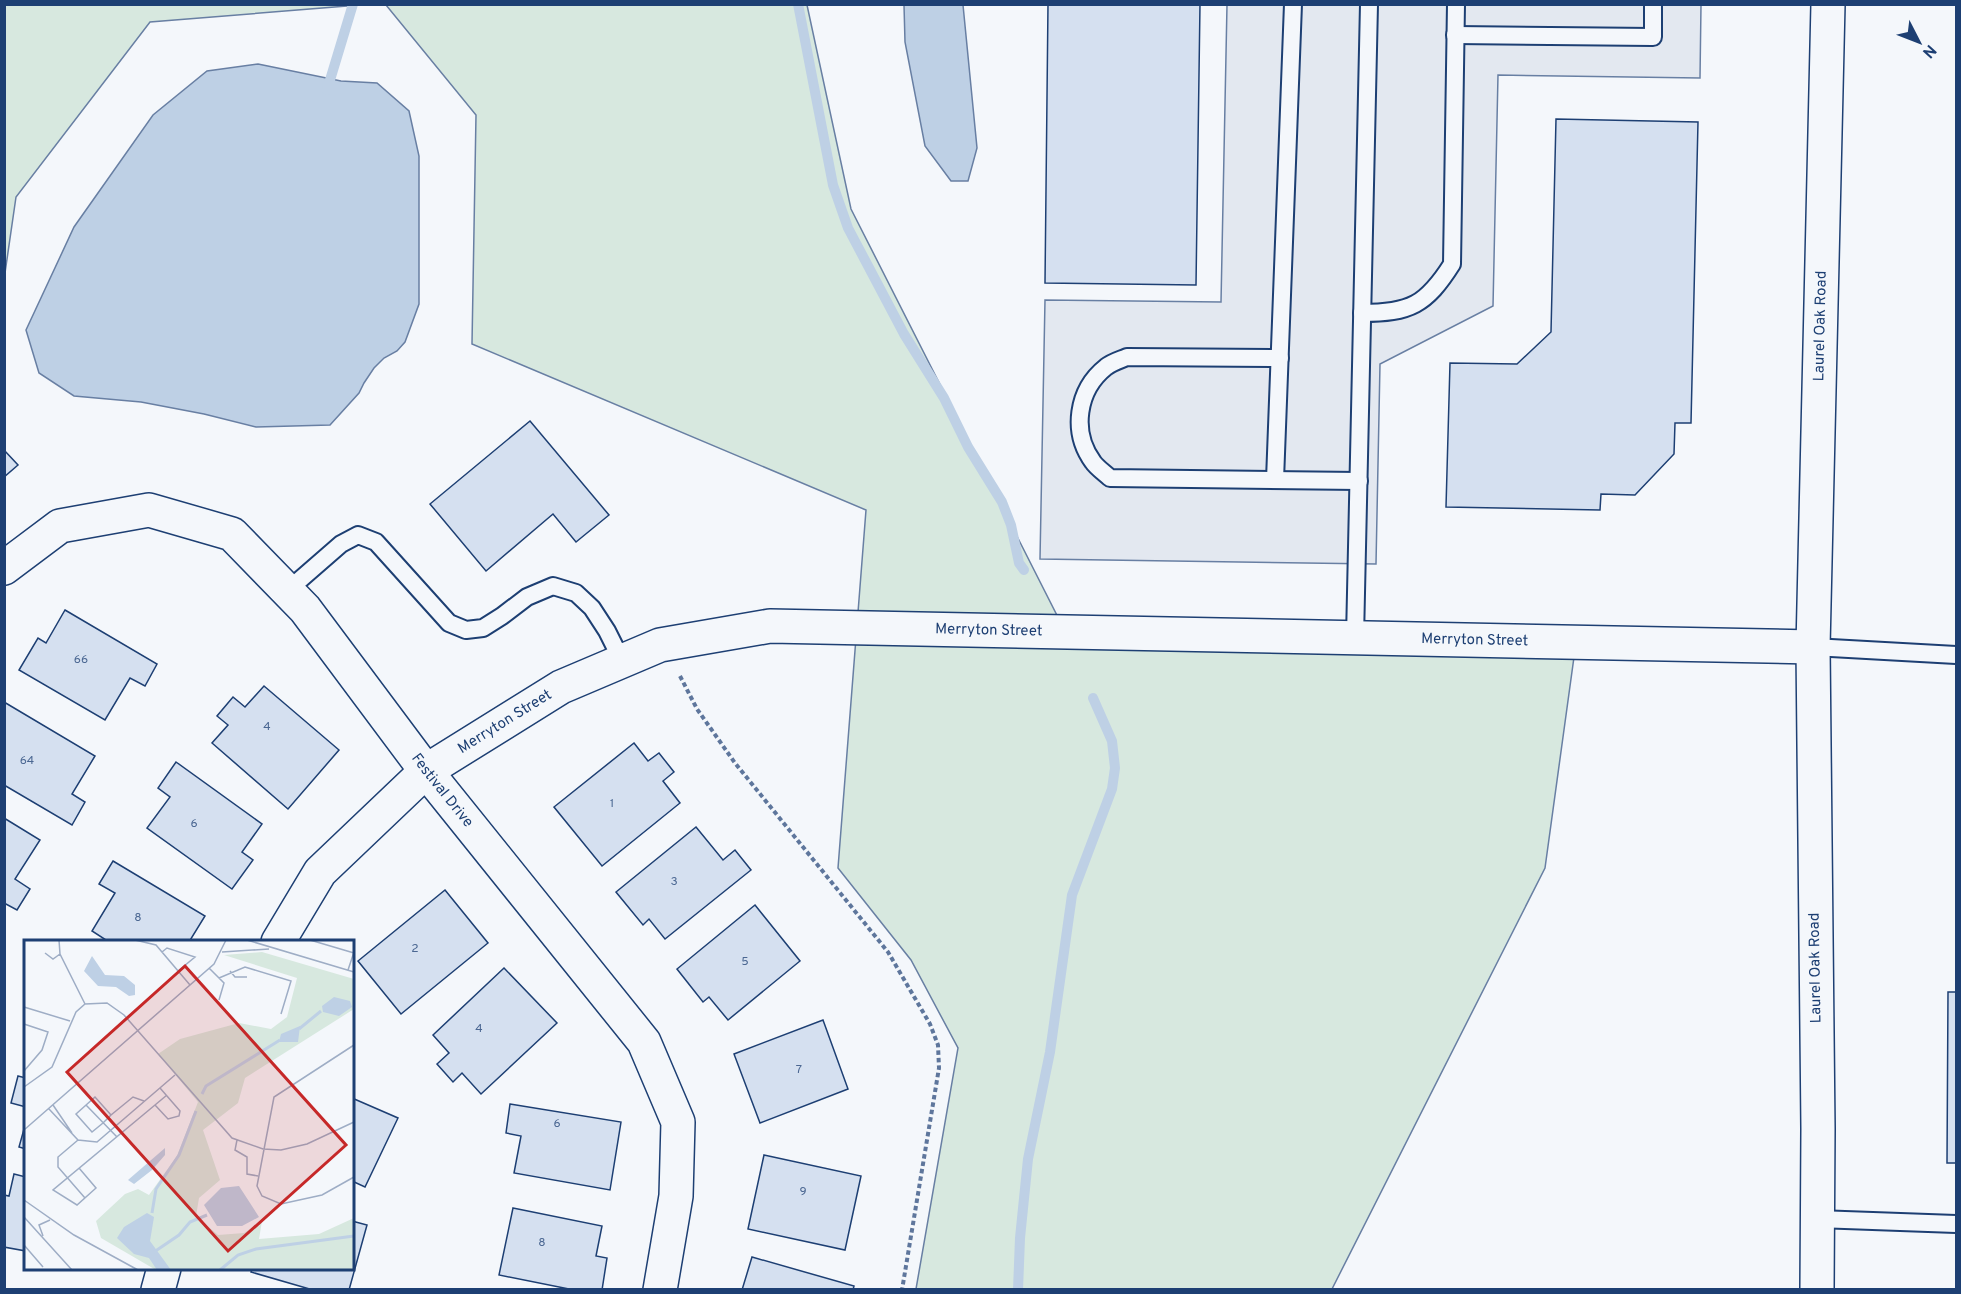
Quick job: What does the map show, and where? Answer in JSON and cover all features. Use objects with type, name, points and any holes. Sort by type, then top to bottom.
[{"type":"street","name":"Laurel Oak Road","points":[[1817,1290],[1818,1129],[1813,647],[1828,4]]},
{"type":"street","name":"Festival Drive","points":[[4,568],[60,526],[149,510],[232,534],[305,609],[426,771],[644,1042],[678,1122],[676,1196],[660,1290]]},
{"type":"street","name":"Merryton Street","points":[[279,940],[320,872],[426,771],[561,687],[660,645],[770,626],[1813,647]]},
{"type":"street","points":[[158,1290],[164,1270]]},
{"type":"lane","points":[[1275,480],[1293,4]]},
{"type":"lane","points":[[1355,638],[1369,4]]},
{"type":"lane","points":[[1362,313],[1390,313],[1416,304],[1437,288],[1452,264],[1456,4]]},
{"type":"lane","points":[[1455,34],[1653,37],[1653,4]]},
{"type":"lane","points":[[1280,358],[1127,357],[1107,366],[1092,382],[1082,401],[1079,423],[1083,445],[1094,464],[1110,478],[1359,481]]},
{"type":"lane","points":[[287,591],[341,544],[358,535],[376,542],[449,623],[466,630],[483,628],[527,597],[553,586],[576,593],[592,608],[622,661]]},
{"type":"lane","points":[[1813,647],[1956,656]]},
{"type":"lane","points":[[1817,1219],[1956,1224]]},
{"type":"path","points":[[674,643],[679,675],[698,710],[735,763],[888,952],[926,1015],[938,1045],[939,1068],[902,1290]]},
{"type":"shaded area","points":[[5,4],[359,5],[150,22],[16,197],[5,273]]},
{"type":"shaded area","points":[[386,5],[807,5],[851,209],[1068,637],[1574,657],[1545,868],[1332,1289],[916,1289],[958,1048],[911,960],[838,868],[866,510],[472,344],[476,115]]},
{"type":"shaded area","points":[[1227,5],[1701,5],[1700,78],[1498,75],[1493,306],[1380,364],[1376,564],[1040,559],[1045,300],[1221,302]]},
{"type":"water","points":[[904,5],[963,5],[977,148],[968,181],[951,181],[925,146],[905,42]]},
{"type":"water","points":[[258,64],[341,81],[377,83],[409,111],[419,156],[419,304],[405,342],[374,368],[359,393],[330,425],[256,427],[141,402],[74,396],[39,373],[26,330],[74,227],[153,115],[207,71]]},
{"type":"building","points":[[1048,4],[1200,4],[1196,285],[1045,283]]},
{"type":"building","points":[[1556,119],[1698,122],[1691,423],[1675,423],[1674,454],[1635,495],[1601,494],[1600,510],[1446,507],[1450,363],[1517,364],[1551,332]]},
{"type":"building","points":[[530,421],[609,515],[576,542],[553,514],[486,571],[430,504]]},
{"type":"building","points":[[4,450],[18,465],[4,477]]},
{"type":"building","points":[[65,610],[157,664],[145,686],[130,678],[105,720],[19,670],[38,638],[46,643]]},
{"type":"building","points":[[264,686],[339,750],[288,809],[212,743],[228,725],[217,716],[233,697],[245,707]]},
{"type":"building","points":[[4,702],[95,756],[72,794],[85,802],[72,825],[4,785]]},
{"type":"building","points":[[634,743],[648,761],[659,753],[674,772],[663,781],[680,803],[602,866],[554,807]]},
{"type":"building","points":[[176,762],[262,824],[242,852],[253,860],[232,889],[147,828],[170,797],[158,788]]},
{"type":"building","points":[[4,818],[40,840],[15,879],[30,889],[17,910],[4,903]]},
{"type":"building","points":[[696,827],[723,860],[735,850],[751,870],[665,939],[649,919],[643,925],[616,892]]},
{"type":"building","points":[[113,861],[205,916],[190,940],[106,940],[92,931],[115,893],[99,884]]},
{"type":"building","points":[[445,890],[488,943],[401,1014],[358,961]]},
{"type":"building","points":[[755,905],[800,961],[728,1020],[709,997],[703,1002],[677,969]]},
{"type":"building","points":[[504,968],[557,1023],[481,1094],[462,1073],[453,1082],[437,1064],[449,1053],[433,1035]]},
{"type":"building","points":[[1948,992],[1956,992],[1956,1163],[1947,1163]]},
{"type":"building","points":[[823,1020],[848,1089],[760,1123],[734,1054]]},
{"type":"building","points":[[18,1076],[24,1078],[24,1106],[11,1103]]},
{"type":"building","points":[[354,1099],[398,1118],[365,1187],[354,1182]]},
{"type":"building","points":[[510,1104],[621,1122],[610,1190],[514,1173],[521,1136],[506,1133]]},
{"type":"building","points":[[24,1129],[24,1148],[19,1147]]},
{"type":"building","points":[[764,1155],[861,1176],[845,1250],[748,1229]]},
{"type":"building","points":[[14,1174],[24,1176],[24,1251],[4,1247],[4,1195],[9,1196]]},
{"type":"building","points":[[513,1208],[602,1226],[596,1256],[607,1258],[602,1290],[574,1290],[499,1275]]},
{"type":"building","points":[[354,1222],[367,1225],[349,1290],[313,1290],[251,1272],[252,1270],[354,1270]]},
{"type":"building","points":[[752,1257],[854,1286],[853,1290],[742,1290]]},
{"type":"waterway","points":[[327,90],[353,4]]},
{"type":"waterway","points":[[798,4],[833,185],[848,228],[904,334],[944,398],[968,447],[1002,502],[1011,525],[1019,563],[1024,570]]},
{"type":"waterway","points":[[1018,1290],[1020,1238],[1028,1159],[1050,1052],[1072,895],[1112,789],[1115,768],[1112,741],[1093,698]]}]
